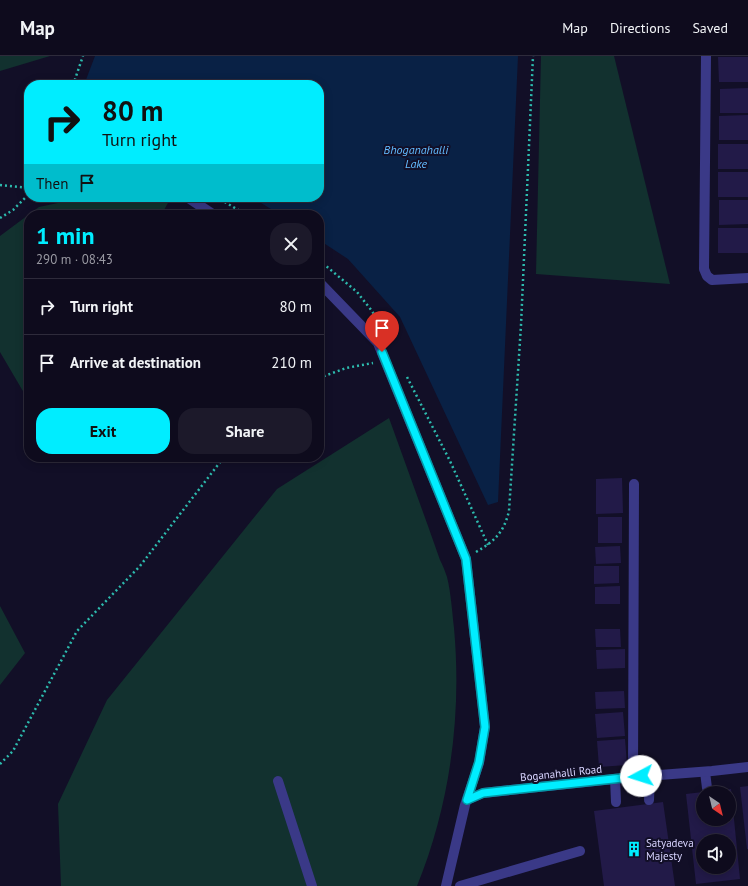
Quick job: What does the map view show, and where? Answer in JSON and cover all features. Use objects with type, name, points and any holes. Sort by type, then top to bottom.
[{"type":"street","points":[[706,56],[704,269],[707,276],[712,280],[748,278]]},
{"type":"street","points":[[194,202],[206,210]]},
{"type":"street","points":[[324,287],[378,343],[466,559],[485,727],[479,762],[465,805],[446,886]]},
{"type":"street","points":[[633,777],[634,484]]},
{"type":"street","name":"Boganahalli Road","points":[[467,800],[483,793],[633,777],[705,772],[748,767]]},
{"type":"street","points":[[705,772],[707,786]]},
{"type":"street","points":[[650,776],[650,800]]},
{"type":"street","points":[[615,779],[616,802]]},
{"type":"street","points":[[278,781],[312,886]]},
{"type":"street","points":[[460,886],[580,851]]},
{"type":"path","points":[[75,80],[83,56]]},
{"type":"path","points":[[466,559],[488,545],[500,533],[506,522],[509,511],[521,325],[533,56]]},
{"type":"path","points":[[0,186],[24,188]]},
{"type":"path","points":[[0,218],[13,210],[24,199]]},
{"type":"path","points":[[225,202],[238,210]]},
{"type":"path","points":[[324,376],[346,368],[386,361]]},
{"type":"path","points":[[0,764],[13,750],[77,631],[140,566],[220,462]]},
{"type":"green space","points":[[0,56],[50,56],[0,71]]},
{"type":"green space","points":[[541,56],[614,56],[670,284],[536,274]]},
{"type":"green space","points":[[62,202],[168,203],[164,210],[35,210],[39,207]]},
{"type":"green space","points":[[24,218],[24,393],[0,352],[0,236]]},
{"type":"green space","points":[[389,418],[444,568],[450,589],[456,661],[455,727],[451,759],[438,824],[417,886],[61,886],[58,804],[107,700],[277,489],[320,462],[324,462],[324,459]]},
{"type":"green space","points":[[0,606],[25,653],[0,685]]},
{"type":"water","name":"Bhoganahalli Lake","points":[[95,56],[518,56],[498,502],[488,505],[400,317],[348,259],[324,243],[324,210],[273,210],[259,202],[324,202],[324,80],[86,80]]},
{"type":"building","points":[[718,57],[748,57],[748,82],[719,82]]},
{"type":"building","points":[[748,88],[748,113],[720,113],[720,89]]},
{"type":"building","points":[[748,115],[748,140],[719,140],[719,116]]},
{"type":"building","points":[[718,144],[748,144],[748,169],[718,169]]},
{"type":"building","points":[[718,172],[748,172],[748,197],[718,197]]},
{"type":"building","points":[[719,200],[748,200],[748,224],[719,225]]},
{"type":"building","points":[[718,228],[748,228],[748,253],[718,253]]},
{"type":"building","points":[[622,478],[623,513],[596,514],[596,479]]},
{"type":"building","points":[[598,517],[622,517],[622,543],[598,543]]},
{"type":"building","points":[[620,546],[621,563],[596,564],[595,547]]},
{"type":"building","points":[[594,566],[619,566],[619,583],[594,584]]},
{"type":"building","points":[[620,586],[620,604],[595,604],[595,587]]},
{"type":"building","points":[[595,629],[620,629],[621,647],[596,647]]},
{"type":"building","points":[[625,649],[625,668],[597,669],[596,650]]},
{"type":"building","points":[[624,691],[625,708],[596,709],[595,692]]},
{"type":"building","points":[[623,712],[625,736],[597,738],[595,714]]},
{"type":"building","points":[[625,739],[627,765],[599,767],[597,741]]},
{"type":"building","points":[[748,786],[748,849],[747,849],[740,787]]},
{"type":"building","points":[[696,793],[696,826],[735,826],[736,834],[696,834],[696,874],[736,874],[736,839],[740,879],[696,884],[686,794]]},
{"type":"building","name":"Satyadeva Majesty","points":[[663,802],[675,886],[604,886],[594,811]]},
{"type":"place","name":"Satyadeva Majesty","points":[[634,849]]},
{"type":"route","points":[[382,352],[466,559],[485,727],[479,762],[467,800],[483,793],[641,776]]}]
